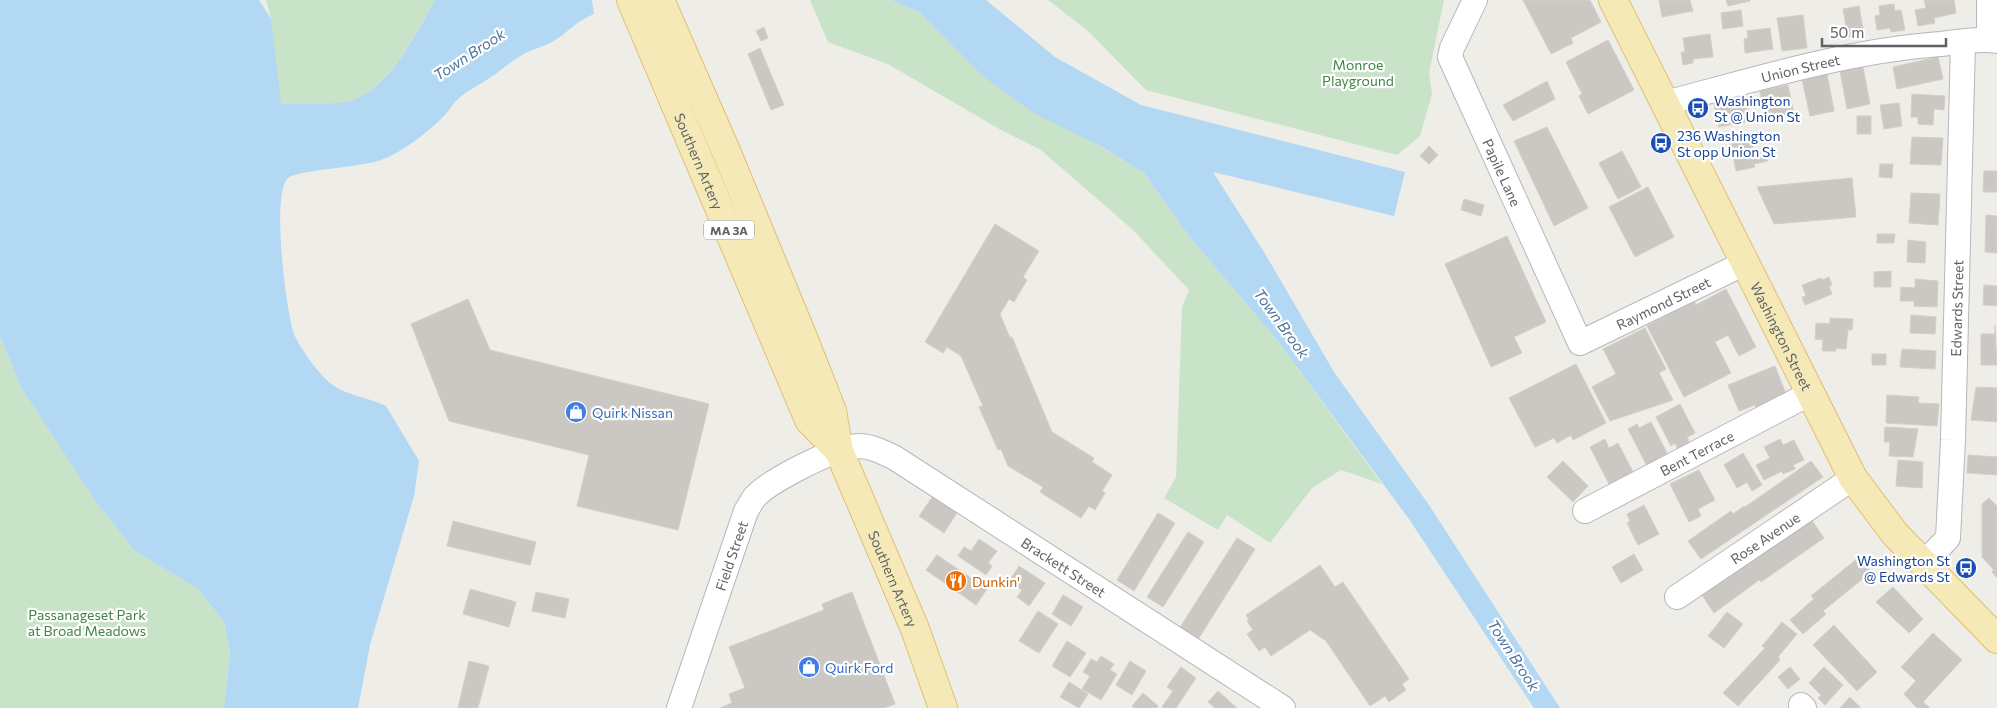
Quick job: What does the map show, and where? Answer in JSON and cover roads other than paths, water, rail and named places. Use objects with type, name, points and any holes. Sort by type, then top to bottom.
[{"type":"main road","name":"Southern Artery","points":[[631,0],[808,420],[839,451]]},
{"type":"main road","name":"Southern Artery","points":[[660,0],[730,160],[805,343],[832,411],[839,451],[915,629],[943,708]]},
{"type":"main road","name":"Washington Street","points":[[1613,0],[1852,478],[1895,534],[1997,640]]},
{"type":"street","name":"Papile Lane","points":[[1475,0],[1452,48],[1450,58],[1580,343]]},
{"type":"street","points":[[1989,0],[1993,40]]},
{"type":"street","name":"Union Street","points":[[1666,103],[1808,65],[1910,46],[1993,40]]},
{"type":"street","name":"Edwards Street","points":[[1923,564],[1948,538],[1954,440],[1963,42]]},
{"type":"street","name":"Raymond Street","points":[[1580,343],[1745,263]]},
{"type":"street","name":"Bent Terrace","points":[[1585,511],[1809,394]]},
{"type":"street","name":"Brackett Street","points":[[839,451],[858,446],[876,449],[895,458],[1283,708]]},
{"type":"street","name":"Field Street","points":[[679,708],[746,511],[754,498],[786,475],[839,451]]},
{"type":"street","name":"Rose Avenue","points":[[1677,597],[1852,478]]},
{"type":"water","name":"Town Brook","points":[[0,0],[259,0],[271,19],[281,104],[344,102],[364,95],[389,73],[400,59],[435,0],[592,0],[594,14],[581,21],[556,40],[520,56],[492,77],[464,94],[431,128],[398,152],[381,160],[360,165],[294,175],[288,178],[283,188],[280,228],[287,302],[294,334],[315,367],[330,383],[350,394],[386,406],[419,461],[414,496],[370,645],[358,708],[224,708],[230,651],[224,622],[198,589],[135,551],[96,502],[22,389],[0,337]]},
{"type":"water","name":"Town Brook","points":[[891,0],[986,0],[1055,57],[1141,105],[1405,172],[1394,216],[1213,172],[1264,252],[1334,372],[1429,505],[1560,708],[1534,708],[1409,519],[1277,340],[1188,235],[1144,173],[1100,146],[1035,114],[981,75],[919,12]]},
{"type":"place","name":"Washington St @ Union St","points":[[1698,108]]},
{"type":"place","name":"236 Washington St opp Union St","points":[[1661,143]]},
{"type":"place","name":"Quirk Nissan","points":[[576,412]]},
{"type":"place","name":"Washington St @ Edwards St","points":[[1966,568]]},
{"type":"place","name":"Dunkin'","points":[[956,581]]},
{"type":"place","name":"Quirk Ford","points":[[809,667]]},
{"type":"park label","name":"Monroe Playground","points":[[1358,72]]},
{"type":"park label","name":"Passanageset Park at Broad Meadows","points":[[87,622]]}]
